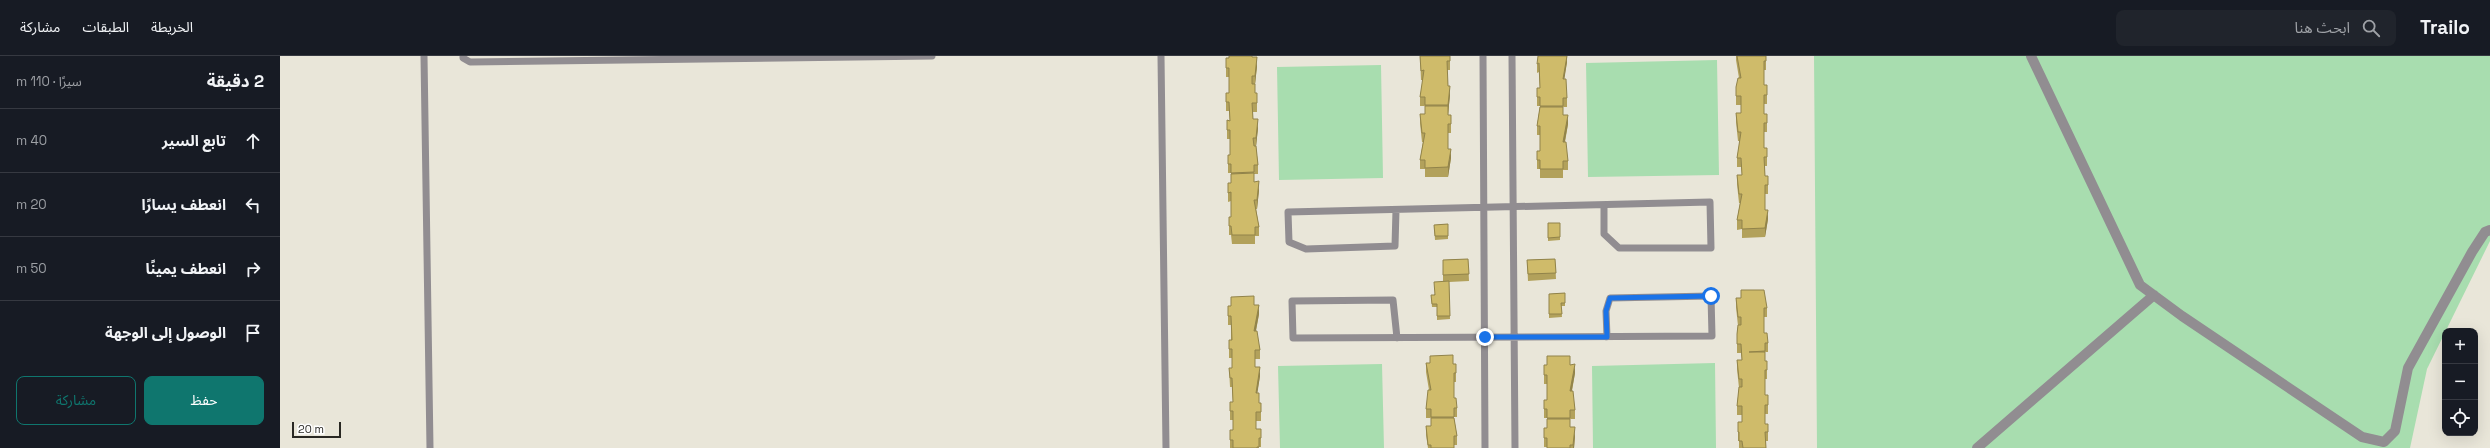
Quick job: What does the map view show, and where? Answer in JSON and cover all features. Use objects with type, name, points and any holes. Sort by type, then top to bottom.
[{"type":"street","points":[[2031,56],[2140,285],[2362,437],[2384,442],[2395,431],[2408,368],[2472,252],[2485,232],[2490,230]]},
{"type":"street","points":[[1977,448],[2154,296]]},
{"type":"lane","points":[[424,56],[430,448]]},
{"type":"lane","points":[[462,56],[462,58],[470,62],[932,56]]},
{"type":"lane","points":[[1161,56],[1166,448]]},
{"type":"lane","points":[[1483,56],[1485,448]]},
{"type":"lane","points":[[1512,56],[1515,448]]},
{"type":"lane","points":[[1396,210],[1395,246],[1306,249],[1289,242],[1288,212],[1710,202],[1711,248],[1619,248],[1604,234],[1604,205]]},
{"type":"lane","points":[[1397,338],[1393,300],[1292,301],[1292,338],[1397,338],[1485,337],[1607,337],[1712,336],[1711,296],[1610,298],[1606,311],[1607,337]]},
{"type":"green space","points":[[1814,56],[2490,56],[2490,241],[2447,328],[2442,328],[2442,339],[2427,369],[2410,448],[1817,448]]},
{"type":"green space","points":[[1717,60],[1719,175],[1588,177],[1586,63]]},
{"type":"green space","points":[[1381,65],[1383,178],[1279,180],[1277,67]]},
{"type":"green space","points":[[1715,363],[1716,448],[1593,448],[1592,366]]},
{"type":"green space","points":[[1382,364],[1384,448],[1280,448],[1278,366]]},
{"type":"building","points":[[1229,56],[1257,57],[1255,76],[1252,76],[1252,84],[1255,84],[1255,93],[1257,93],[1257,103],[1252,103],[1253,119],[1258,119],[1256,138],[1253,138],[1254,146],[1256,146],[1258,165],[1254,165],[1254,172],[1231,173],[1231,164],[1228,164],[1228,155],[1230,155],[1230,130],[1227,130],[1227,120],[1230,121],[1229,102],[1226,102],[1226,93],[1229,93],[1229,68],[1226,68],[1226,58],[1229,58]]},
{"type":"building","points":[[1420,56],[1450,56],[1450,61],[1447,61],[1448,86],[1450,86],[1448,105],[1425,105],[1425,97],[1420,97],[1424,70],[1421,71]]},
{"type":"building","points":[[1538,56],[1567,56],[1563,79],[1566,79],[1567,98],[1563,98],[1563,106],[1540,106],[1540,97],[1537,97],[1537,88],[1540,88],[1539,63],[1537,64]]},
{"type":"building","points":[[1737,56],[1766,56],[1766,61],[1764,61],[1764,85],[1767,85],[1767,95],[1764,95],[1764,114],[1767,114],[1767,123],[1764,123],[1764,148],[1767,148],[1767,157],[1764,157],[1765,176],[1768,176],[1768,185],[1765,185],[1765,210],[1768,210],[1765,228],[1742,229],[1742,220],[1737,220],[1742,194],[1739,194],[1737,175],[1742,175],[1741,158],[1737,158],[1741,132],[1738,132],[1736,113],[1741,113],[1741,96],[1736,96],[1736,87],[1738,78],[1741,78]]},
{"type":"building","points":[[1425,106],[1448,106],[1448,115],[1451,115],[1451,124],[1448,124],[1448,149],[1451,149],[1448,167],[1425,168],[1425,160],[1420,160],[1425,133],[1422,133],[1420,114],[1425,114]]},
{"type":"building","points":[[1540,107],[1563,107],[1563,115],[1568,115],[1563,142],[1566,142],[1568,161],[1563,161],[1563,169],[1540,169],[1540,160],[1537,160],[1537,151],[1540,151],[1540,126],[1537,126]]},
{"type":"building","points":[[1254,173],[1254,182],[1259,181],[1257,200],[1254,200],[1259,227],[1255,227],[1255,235],[1232,235],[1231,226],[1229,226],[1229,217],[1231,217],[1231,192],[1228,193],[1228,183],[1231,183],[1231,174]]},
{"type":"building","points":[[1548,223],[1560,223],[1560,237],[1548,238]]},
{"type":"building","points":[[1448,224],[1448,236],[1435,236],[1434,225]]},
{"type":"building","points":[[1468,259],[1469,274],[1443,275],[1443,260]]},
{"type":"building","points":[[1555,259],[1556,273],[1528,274],[1527,260]]},
{"type":"building","points":[[1449,281],[1450,316],[1437,316],[1437,304],[1432,304],[1431,295],[1435,295],[1434,282]]},
{"type":"building","points":[[1741,290],[1764,290],[1767,308],[1764,308],[1764,333],[1767,333],[1768,343],[1765,343],[1765,351],[1749,352],[1765,352],[1765,361],[1767,361],[1767,370],[1765,370],[1765,395],[1768,395],[1768,405],[1765,405],[1765,424],[1768,424],[1768,432],[1765,432],[1766,448],[1743,448],[1742,441],[1739,441],[1738,422],[1742,422],[1742,406],[1737,406],[1739,387],[1742,387],[1742,379],[1739,379],[1737,360],[1742,360],[1741,344],[1737,344],[1738,325],[1741,325],[1741,317],[1738,317],[1736,298],[1741,298]]},
{"type":"building","points":[[1565,293],[1565,303],[1561,303],[1562,314],[1549,314],[1549,294]]},
{"type":"building","points":[[1254,296],[1254,305],[1259,305],[1254,331],[1257,331],[1260,350],[1255,350],[1255,367],[1260,367],[1256,393],[1259,393],[1259,403],[1261,403],[1261,412],[1256,412],[1256,429],[1261,429],[1261,438],[1259,438],[1259,447],[1257,448],[1233,448],[1233,440],[1230,440],[1230,430],[1233,430],[1233,411],[1230,411],[1230,402],[1233,402],[1232,378],[1230,378],[1229,368],[1232,368],[1232,349],[1229,349],[1229,340],[1232,340],[1231,316],[1228,316],[1228,306],[1231,306],[1231,297]]},
{"type":"building","points":[[1453,355],[1453,364],[1456,364],[1456,373],[1454,373],[1454,398],[1456,398],[1457,408],[1454,408],[1454,417],[1431,417],[1431,409],[1426,409],[1428,390],[1431,390],[1426,363],[1430,363],[1430,356]]},
{"type":"building","points":[[1547,356],[1570,356],[1570,365],[1575,364],[1570,391],[1573,391],[1575,410],[1570,410],[1570,418],[1547,418],[1547,409],[1544,409],[1544,400],[1547,400],[1547,375],[1544,375],[1544,365],[1547,365]]},
{"type":"building","points":[[1431,418],[1454,418],[1457,436],[1454,436],[1454,448],[1431,448],[1431,445],[1428,445],[1426,426],[1431,426]]},
{"type":"building","points":[[1547,419],[1570,419],[1570,427],[1575,427],[1573,445],[1570,445],[1570,448],[1547,448],[1547,438],[1544,438],[1544,428],[1547,428]]},
{"type":"route","points":[[1485,337],[1607,337],[1606,311],[1610,298],[1711,296]]}]
